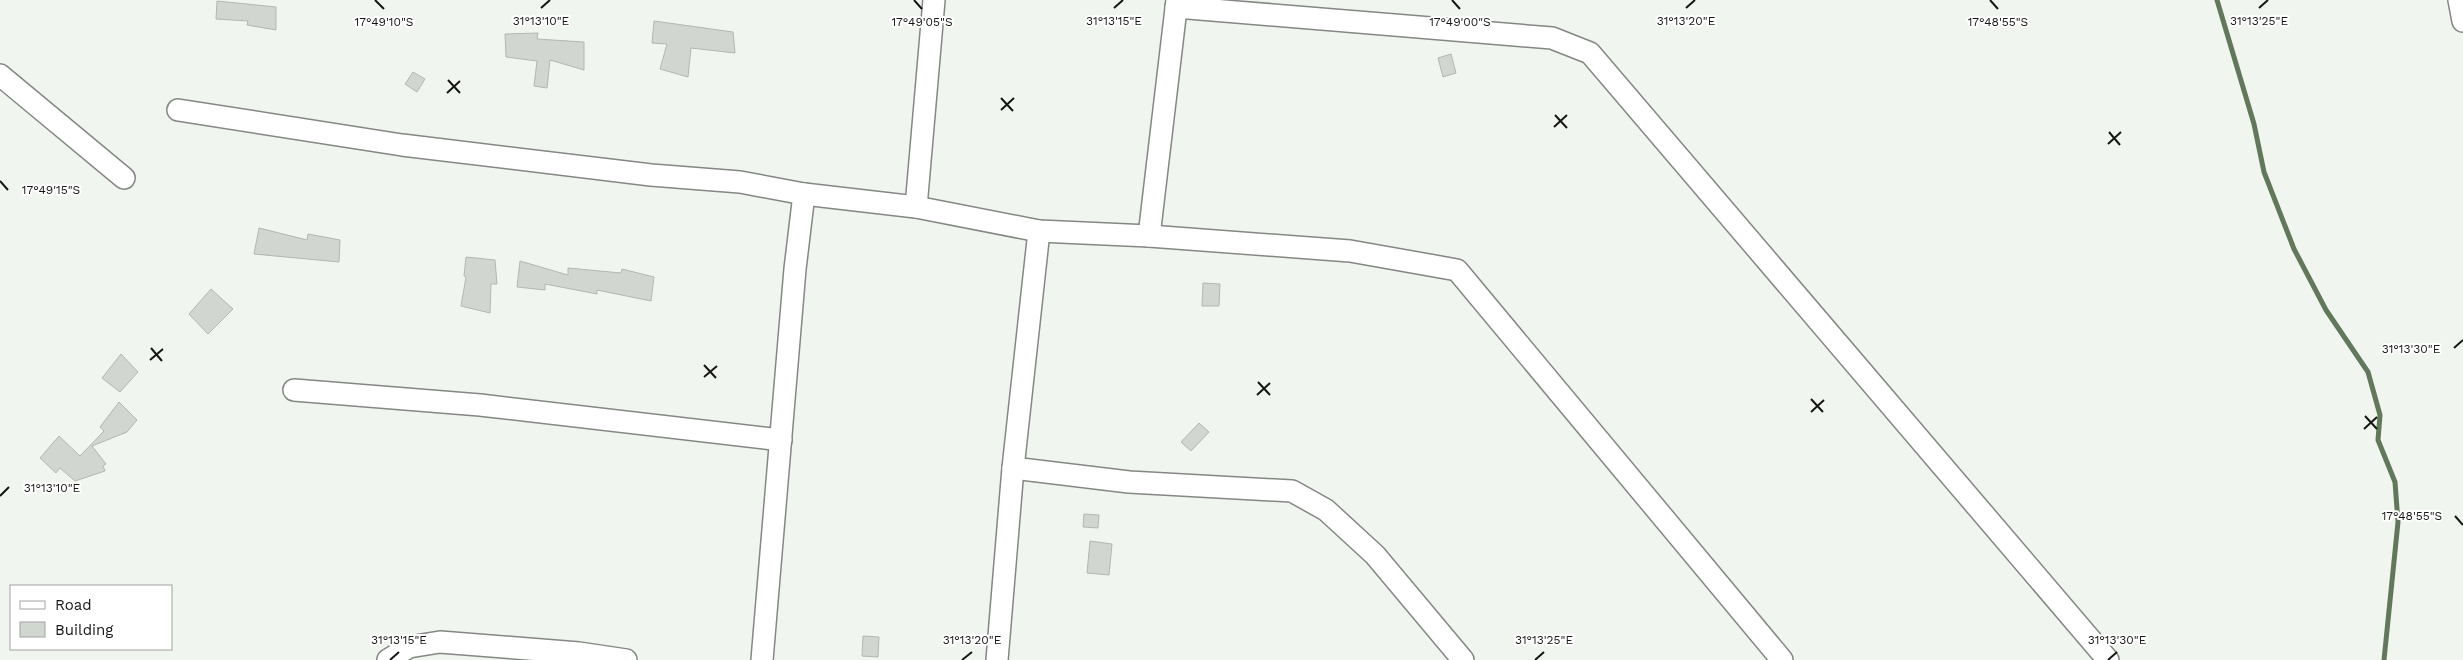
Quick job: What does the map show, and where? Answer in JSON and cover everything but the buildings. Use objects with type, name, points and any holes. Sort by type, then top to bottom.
[{"type":"street","points":[[916,207],[934,0]]},
{"type":"street","points":[[2459,0],[2463,21]]},
{"type":"street","points":[[1149,236],[1176,3],[1552,38],[1590,53],[2108,660]]},
{"type":"street","points":[[0,75],[124,178]]},
{"type":"street","points":[[178,110],[402,145],[651,174],[740,182],[804,194],[916,207],[1038,230],[1350,251],[1457,270],[1782,660]]},
{"type":"street","points":[[762,660],[795,269],[804,194]]},
{"type":"street","points":[[997,660],[1013,468],[1038,230]]},
{"type":"street","points":[[294,390],[480,405],[781,440]]},
{"type":"street","points":[[1013,468],[1129,482],[1292,491],[1326,510],[1376,555],[1463,660]]},
{"type":"street","points":[[388,660],[409,647],[440,642],[626,660]]},
{"type":"waterway","points":[[2217,0],[2254,124],[2264,172],[2294,249],[2326,310],[2368,372],[2380,415],[2378,440],[2395,482],[2398,522],[2384,660]]}]
